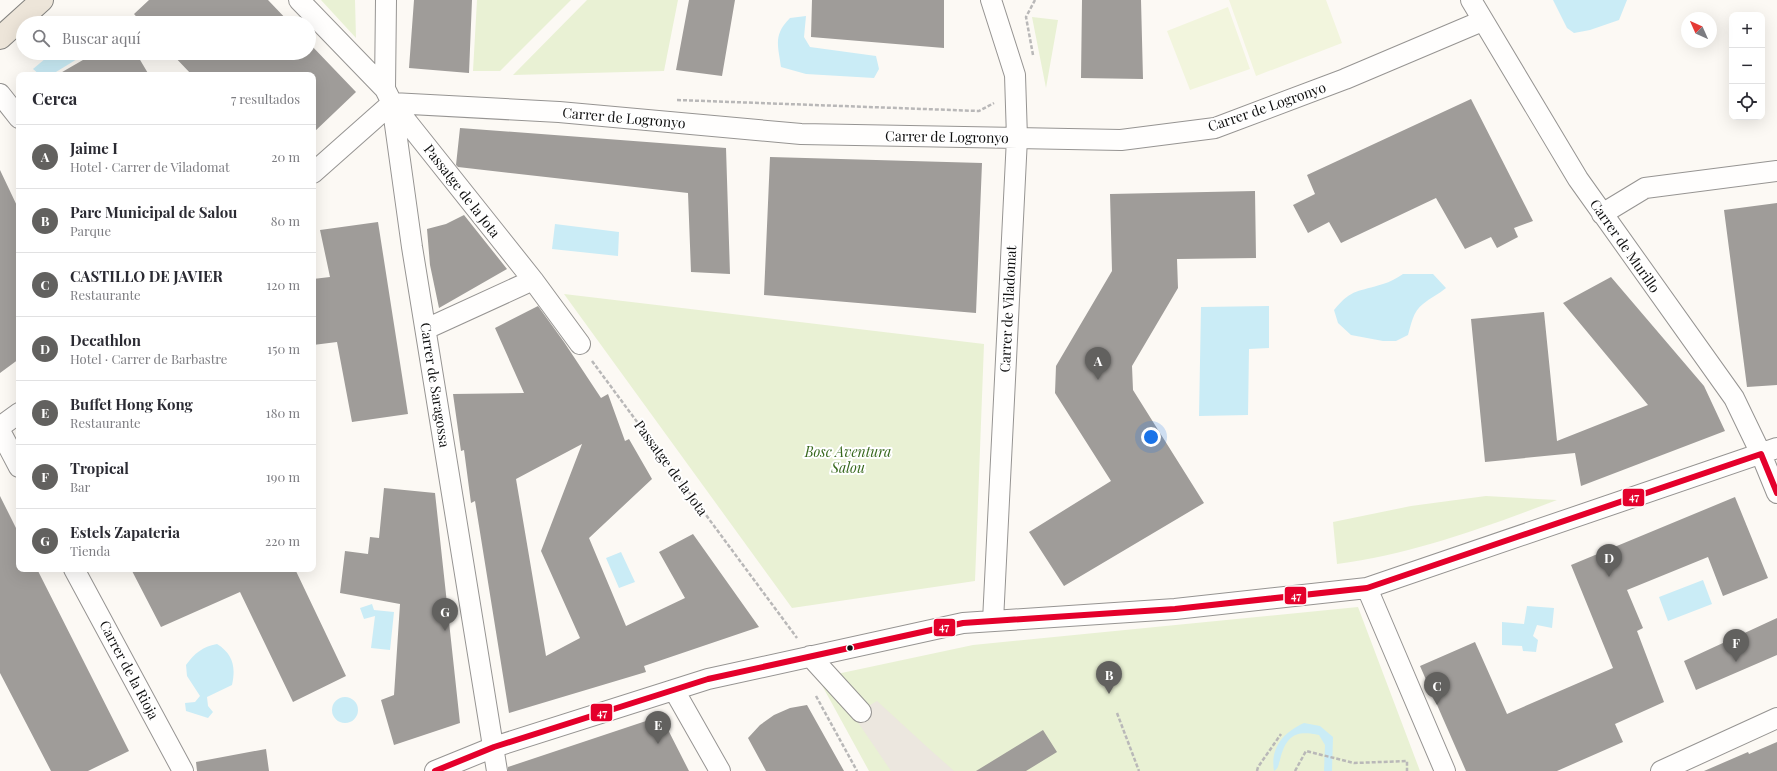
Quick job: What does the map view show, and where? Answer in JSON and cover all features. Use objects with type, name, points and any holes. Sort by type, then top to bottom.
[{"type":"main road","points":[[24,16],[42,0]]},
{"type":"main road","points":[[0,38],[16,24]]},
{"type":"street","name":"Passatge de la Jota","points":[[299,0],[314,16]]},
{"type":"street","name":"Carrer de Saragossa","points":[[386,0],[388,96],[497,771]]},
{"type":"street","name":"Carrer de Viladomat","points":[[991,0],[1014,75],[1017,138],[993,621]]},
{"type":"street","name":"Carrer de Murillo","points":[[1471,0],[1482,21],[1578,179],[1734,398],[1769,451],[1777,493]]},
{"type":"street","name":"Passatge de la Jota","points":[[316,18],[388,96],[533,280],[580,344]]},
{"type":"street","name":"Carrer de Logronyo","points":[[388,96],[801,134],[1121,140],[1215,128],[1345,79],[1482,21]]},
{"type":"street","points":[[0,94],[16,114]]},
{"type":"street","points":[[316,170],[388,96]]},
{"type":"street","points":[[1602,214],[1645,188],[1777,171]]},
{"type":"street","points":[[426,329],[533,280]]},
{"type":"street","points":[[0,427],[16,415]]},
{"type":"street","points":[[0,431],[16,461]]},
{"type":"street","points":[[435,771],[494,747],[708,679],[963,623],[1175,609],[1367,588],[1769,451]]},
{"type":"street","name":"Carrer de la Rioja","points":[[76,572],[183,771]]},
{"type":"street","points":[[1367,588],[1446,771]]},
{"type":"street","points":[[810,656],[861,712]]},
{"type":"street","points":[[674,690],[720,771]]},
{"type":"street","points":[[1661,771],[1777,718]]},
{"type":"path","name":"Passatge de la Jota","points":[[580,344],[810,656]]},
{"type":"path","points":[[814,693],[857,771]]},
{"type":"path","points":[[1117,713],[1139,771]]},
{"type":"path","points":[[1257,771],[1258,767],[1280,734]]},
{"type":"path","points":[[1295,771],[1306,751],[1354,763],[1407,760],[1406,771]]},
{"type":"green space","points":[[321,0],[355,0],[356,38]]},
{"type":"green space","points":[[477,0],[571,0],[500,71],[473,71]]},
{"type":"green space","points":[[587,0],[678,0],[664,71],[513,75]]},
{"type":"green space","points":[[1229,0],[1326,0],[1342,43],[1256,76]]},
{"type":"green space","points":[[1228,7],[1250,69],[1190,90],[1167,31]]},
{"type":"green space","points":[[1032,17],[1058,20],[1046,88]]},
{"type":"green space","name":"Bosc Aventura Salou","points":[[564,294],[984,344],[975,581],[792,608]]},
{"type":"green space","points":[[1486,496],[1557,500],[1449,538],[1393,554],[1337,564],[1333,522],[1411,506]]},
{"type":"green space","points":[[1358,607],[1420,771],[869,771],[818,678],[973,645]]},
{"type":"shaded area","points":[[877,701],[954,771],[891,771],[853,715]]},
{"type":"water","points":[[1553,0],[1627,0],[1619,20],[1590,30],[1574,33],[1567,28]]},
{"type":"water","points":[[806,16],[804,37],[810,47],[876,56],[879,69],[874,78],[806,74],[781,67],[778,41],[781,30],[790,18]]},
{"type":"water","points":[[44,60],[76,60],[56,72],[36,72],[33,69]]},
{"type":"water","points":[[555,224],[619,232],[618,256],[552,249]]},
{"type":"water","points":[[1403,274],[1433,274],[1446,288],[1417,310],[1408,335],[1396,341],[1383,341],[1351,335],[1338,323],[1334,310],[1351,294],[1388,282]]},
{"type":"water","points":[[1269,306],[1269,348],[1249,349],[1248,415],[1199,416],[1201,307]]},
{"type":"water","points":[[621,552],[635,582],[619,588],[606,558]]},
{"type":"water","points":[[1703,580],[1712,604],[1668,621],[1659,597]]},
{"type":"water","points":[[372,604],[374,610],[394,612],[390,650],[371,648],[375,616],[364,619],[360,608]]},
{"type":"water","points":[[1527,606],[1554,608],[1552,628],[1537,625],[1533,636],[1538,640],[1536,652],[1523,651],[1522,646],[1502,645],[1502,622],[1524,624]]},
{"type":"water","points":[[217,644],[227,652],[232,662],[234,672],[232,685],[207,697],[208,706],[213,712],[208,718],[186,711],[185,703],[195,702],[200,696],[187,676],[186,665],[199,651]]},
{"type":"water","points":[[345,697],[354,701],[358,710],[354,719],[345,723],[336,719],[332,710],[336,701]]},
{"type":"water","points":[[1304,723],[1320,726],[1333,737],[1332,771],[1324,771],[1325,745],[1319,735],[1304,733],[1293,737],[1285,745],[1278,768],[1274,771],[1274,755],[1280,741],[1290,731]]},
{"type":"building","points":[[149,0],[268,0],[283,16],[136,16],[134,14]]},
{"type":"building","points":[[414,0],[472,0],[469,73],[409,68]]},
{"type":"building","points":[[689,0],[735,0],[722,76],[676,70]]},
{"type":"building","points":[[812,0],[944,0],[944,48],[811,37]]},
{"type":"building","points":[[1082,0],[1141,0],[1143,79],[1081,78]]},
{"type":"building","points":[[316,50],[356,92],[316,130],[316,72],[189,72],[178,60],[316,60]]},
{"type":"building","points":[[83,60],[140,60],[147,72],[62,72]]},
{"type":"building","points":[[1471,99],[1533,221],[1514,228],[1518,237],[1497,248],[1491,237],[1465,249],[1436,198],[1341,243],[1329,222],[1308,233],[1293,205],[1315,194],[1307,175]]},
{"type":"building","points":[[460,128],[726,148],[730,274],[691,272],[688,193],[458,167],[456,165]]},
{"type":"building","points":[[770,157],[982,163],[976,313],[764,295]]},
{"type":"building","points":[[0,170],[16,204],[16,361],[0,373]]},
{"type":"building","points":[[1255,191],[1256,258],[1177,259],[1178,288],[1132,366],[1133,390],[1204,503],[1064,586],[1029,532],[1111,481],[1055,393],[1056,366],[1112,271],[1110,194]]},
{"type":"building","points":[[1777,203],[1777,385],[1747,387],[1724,210]]},
{"type":"building","points":[[464,215],[507,269],[439,308],[430,265],[427,229],[446,224]]},
{"type":"building","points":[[378,222],[408,414],[352,422],[337,342],[316,345],[316,279],[330,277],[320,230]]},
{"type":"building","points":[[1611,277],[1704,386],[1725,431],[1581,486],[1575,453],[1485,462],[1471,319],[1544,312],[1557,441],[1648,405],[1563,303]]},
{"type":"building","points":[[538,306],[601,398],[608,394],[625,441],[629,439],[652,479],[589,538],[626,626],[685,598],[659,552],[693,534],[759,627],[644,666],[646,672],[509,713],[475,501],[471,503],[464,450],[461,451],[453,394],[524,393],[495,328]],"holes":[[[582,444],[541,551],[580,638],[546,656],[516,479]]]},
{"type":"building","points":[[384,488],[435,493],[460,723],[394,745],[381,700],[394,695],[400,604],[340,593],[345,551],[368,554],[370,537],[379,538]]},
{"type":"building","points":[[0,496],[16,528],[16,572],[39,572],[129,751],[88,771],[51,771],[0,673]]},
{"type":"building","points":[[1735,497],[1768,578],[1723,596],[1708,557],[1627,590],[1643,628],[1637,631],[1664,702],[1615,724],[1623,742],[1557,771],[1466,771],[1420,666],[1475,642],[1507,714],[1613,668],[1571,565]]},
{"type":"building","points":[[133,572],[296,572],[346,676],[293,702],[240,592],[161,627]]},
{"type":"building","points":[[1777,618],[1777,655],[1696,690],[1684,661]]},
{"type":"building","points":[[807,705],[844,771],[766,771],[748,738],[760,725],[774,715],[790,708]]},
{"type":"building","points":[[661,716],[689,771],[508,771],[508,767]]},
{"type":"building","points":[[1043,730],[1057,752],[1026,771],[976,771]]},
{"type":"building","points":[[1777,742],[1777,771],[1704,771],[1748,752],[1749,754]]},
{"type":"building","points":[[266,749],[269,771],[197,771],[196,762]]},
{"type":"transit line","name":"47","points":[[435,771],[494,747],[708,679],[963,623],[1175,609],[1367,588],[1761,454],[1777,493]]},
{"type":"place","name":"Jaime I","points":[[1098,380]]},
{"type":"place","name":"Decathlon","points":[[1609,577]]},
{"type":"place","name":"Estels Zapateria","points":[[445,631]]},
{"type":"place","name":"Tropical","points":[[1736,662]]},
{"type":"place","name":"Parc Municipal de Salou","points":[[1109,694]]},
{"type":"place","name":"CASTILLO DE JAVIER","points":[[1437,705]]},
{"type":"place","name":"Buffet Hong Kong","points":[[658,744]]}]
